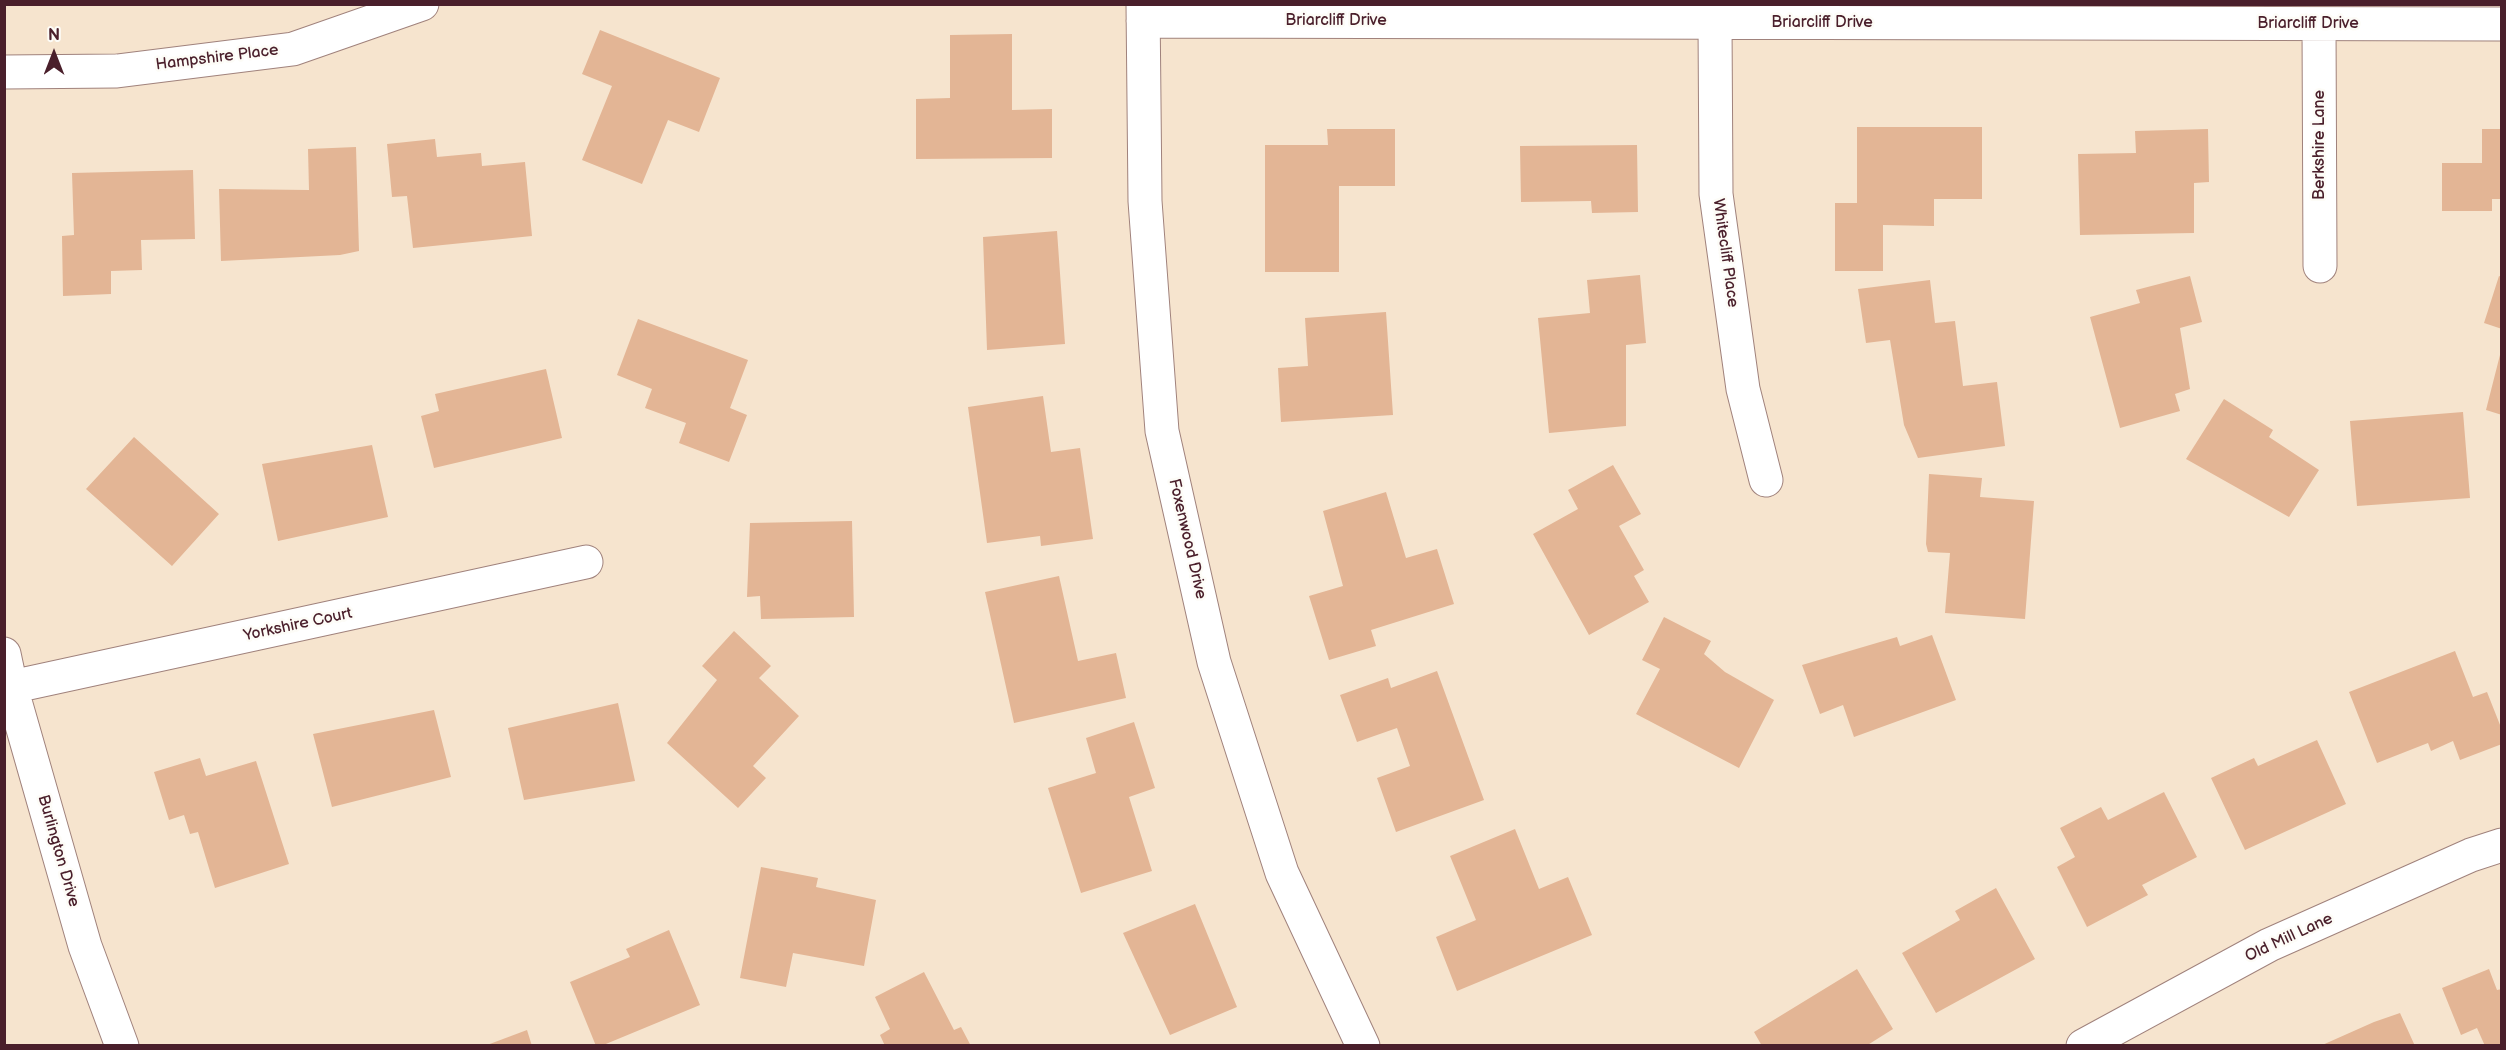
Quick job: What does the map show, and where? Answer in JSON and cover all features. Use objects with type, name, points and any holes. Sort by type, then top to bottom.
[{"type":"street","name":"Hampshire Place","points":[[4,72],[117,71],[293,49],[422,4]]},
{"type":"street","name":"Briarcliff Drive","points":[[1143,13],[1715,22],[2502,24]]},
{"type":"street","name":"Foxenwood Drive","points":[[1143,13],[1145,201],[1162,430],[1214,662],[1282,873],[1363,1046]]},
{"type":"street","name":"Whitecliff Place","points":[[1715,22],[1716,194],[1743,389],[1766,480]]},
{"type":"street","name":"Berkshire Lane","points":[[2319,24],[2320,266]]},
{"type":"street","name":"Yorkshire Court","points":[[11,687],[586,562]]},
{"type":"street","name":"Burlington Drive","points":[[4,654],[11,687],[85,946],[122,1046]]},
{"type":"street","name":"Old Mill Lane","points":[[2084,1046],[2269,945],[2471,855],[2502,845]]},
{"type":"building","points":[[600,30],[720,78],[699,132],[668,120],[642,184],[582,160],[612,86],[582,74]]},
{"type":"building","points":[[1012,34],[1012,110],[1052,109],[1052,158],[916,159],[916,99],[950,98],[950,35]]},
{"type":"building","points":[[1857,127],[1982,127],[1982,199],[1934,199],[1934,226],[1883,225],[1883,271],[1835,271],[1835,203],[1857,203]]},
{"type":"building","points":[[1327,129],[1395,129],[1395,186],[1339,186],[1339,272],[1265,272],[1265,145],[1328,145]]},
{"type":"building","points":[[2208,129],[2209,182],[2194,183],[2194,233],[2080,235],[2078,154],[2136,153],[2135,131]]},
{"type":"building","points":[[2482,129],[2502,129],[2502,199],[2492,199],[2492,211],[2442,211],[2442,163],[2482,163]]},
{"type":"building","points":[[435,139],[437,157],[481,153],[482,166],[525,162],[532,236],[413,248],[407,196],[392,197],[387,144]]},
{"type":"building","points":[[1637,145],[1638,212],[1592,213],[1591,201],[1521,202],[1520,146]]},
{"type":"building","points":[[356,147],[359,251],[340,255],[221,261],[219,189],[309,190],[308,149]]},
{"type":"building","points":[[193,170],[195,239],[141,240],[142,270],[111,271],[111,294],[63,296],[62,236],[74,235],[72,173]]},
{"type":"building","points":[[1057,231],[1065,344],[987,350],[983,237]]},
{"type":"building","points":[[1640,275],[1646,343],[1626,345],[1626,426],[1549,433],[1538,318],[1590,313],[1587,280]]},
{"type":"building","points":[[2190,276],[2202,322],[2180,328],[2190,389],[2175,394],[2180,411],[2120,428],[2090,317],[2140,303],[2136,290]]},
{"type":"building","points":[[2499,276],[2502,277],[2502,329],[2484,323]]},
{"type":"building","points":[[1930,280],[1935,323],[1955,321],[1963,386],[1997,382],[2005,446],[1918,458],[1904,425],[1890,340],[1866,343],[1858,289]]},
{"type":"building","points":[[1386,312],[1393,415],[1281,422],[1278,368],[1308,366],[1305,318]]},
{"type":"building","points":[[638,319],[748,360],[730,408],[747,415],[729,462],[679,443],[686,423],[645,408],[652,389],[617,375]]},
{"type":"building","points":[[2502,351],[2502,415],[2486,410]]},
{"type":"building","points":[[546,369],[562,438],[434,468],[421,416],[439,411],[435,394]]},
{"type":"building","points":[[1043,396],[1051,452],[1080,448],[1093,539],[1041,546],[1040,536],[987,543],[968,407]]},
{"type":"building","points":[[2224,399],[2273,430],[2269,437],[2319,470],[2289,517],[2186,459]]},
{"type":"building","points":[[2463,412],[2470,498],[2357,506],[2350,421]]},
{"type":"building","points":[[134,437],[219,514],[172,566],[86,489]]},
{"type":"building","points":[[372,445],[388,517],[278,541],[262,464]]},
{"type":"building","points":[[1613,465],[1641,514],[1619,526],[1644,570],[1634,576],[1649,602],[1589,635],[1533,534],[1578,509],[1568,490]]},
{"type":"building","points":[[1929,474],[1982,478],[1980,497],[2034,501],[2025,619],[1945,613],[1950,553],[1928,552],[1926,544]]},
{"type":"building","points":[[1386,492],[1406,558],[1437,549],[1454,604],[1371,630],[1376,646],[1329,660],[1309,596],[1343,586],[1323,511]]},
{"type":"building","points":[[852,521],[854,617],[761,619],[760,596],[747,597],[750,523]]},
{"type":"building","points":[[1059,576],[1078,661],[1116,653],[1126,698],[1014,723],[985,592]]},
{"type":"building","points":[[1664,617],[1711,641],[1704,654],[1725,672],[1774,700],[1739,768],[1636,714],[1660,669],[1642,660]]},
{"type":"building","points":[[734,631],[771,666],[759,678],[799,716],[753,766],[766,778],[738,808],[667,743],[717,680],[702,666]]},
{"type":"building","points":[[1932,635],[1956,700],[1854,737],[1843,705],[1820,714],[1802,665],[1897,637],[1900,646]]},
{"type":"building","points":[[2455,651],[2473,697],[2487,692],[2502,730],[2502,744],[2460,760],[2453,741],[2431,751],[2428,743],[2377,763],[2349,692]]},
{"type":"building","points":[[1437,671],[1484,800],[1396,832],[1377,778],[1410,766],[1397,728],[1357,742],[1340,695],[1388,678],[1391,688]]},
{"type":"building","points":[[618,703],[635,781],[524,800],[508,728]]},
{"type":"building","points":[[434,710],[451,777],[332,807],[313,734]]},
{"type":"building","points":[[1134,722],[1155,788],[1129,797],[1152,871],[1081,893],[1048,788],[1096,773],[1086,738]]},
{"type":"building","points":[[2317,740],[2346,804],[2245,850],[2211,778],[2254,758],[2258,766]]},
{"type":"building","points":[[200,758],[206,776],[256,761],[289,864],[215,888],[198,832],[190,834],[184,815],[169,820],[154,772]]},
{"type":"building","points":[[2164,792],[2197,857],[2142,885],[2148,895],[2087,927],[2057,867],[2075,857],[2060,828],[2101,807],[2108,820]]},
{"type":"building","points":[[1515,829],[1539,889],[1568,877],[1592,935],[1457,991],[1436,937],[1476,920],[1450,856]]},
{"type":"building","points":[[761,867],[818,878],[816,887],[876,900],[864,966],[793,953],[786,987],[740,978]]},
{"type":"building","points":[[1996,888],[2035,959],[1936,1013],[1902,953],[1960,920],[1955,911]]},
{"type":"building","points":[[1195,904],[1237,1007],[1170,1035],[1123,933]]},
{"type":"building","points":[[669,930],[700,1005],[601,1046],[596,1046],[570,982],[630,957],[626,949]]},
{"type":"building","points":[[1857,969],[1893,1029],[1866,1046],[1762,1046],[1754,1032]]},
{"type":"building","points":[[2489,969],[2497,990],[2502,989],[2502,1046],[2485,1046],[2477,1028],[2461,1035],[2442,988]]},
{"type":"building","points":[[924,972],[954,1030],[961,1027],[971,1046],[885,1046],[880,1035],[890,1029],[875,997]]},
{"type":"building","points":[[2400,1013],[2415,1046],[2320,1046],[2374,1022]]},
{"type":"building","points":[[527,1030],[532,1046],[487,1046],[487,1045]]}]
